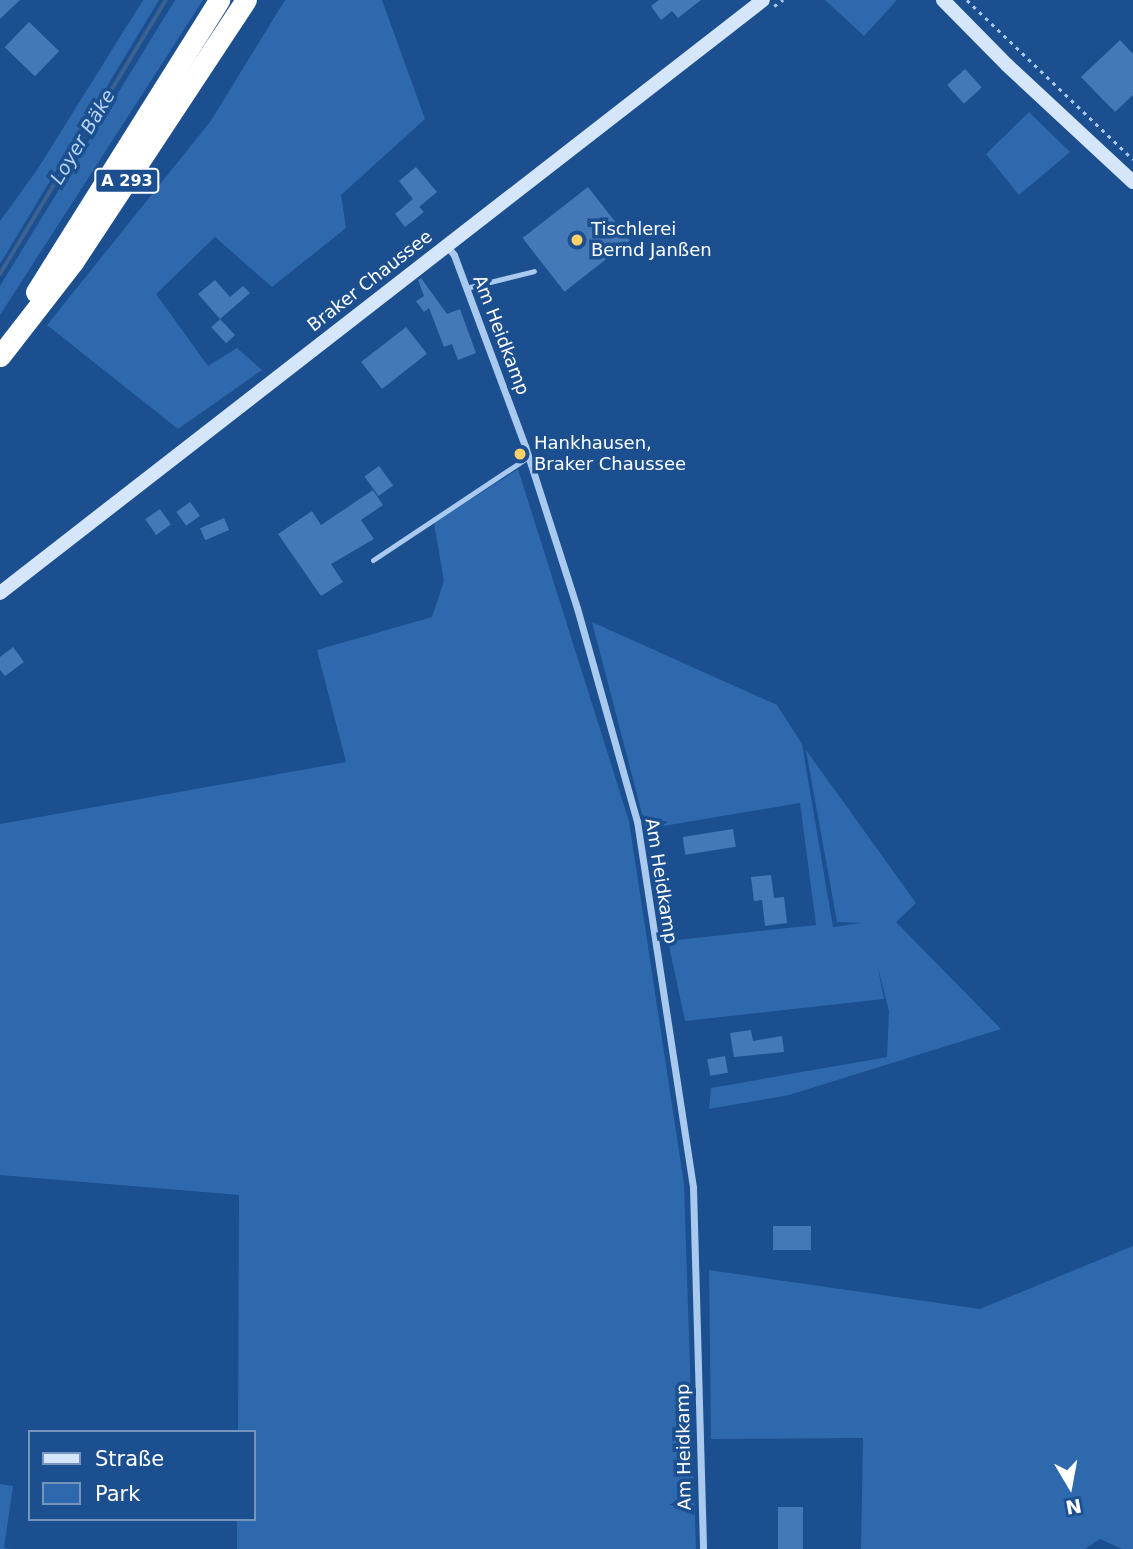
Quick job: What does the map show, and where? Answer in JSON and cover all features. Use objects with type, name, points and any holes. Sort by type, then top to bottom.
[{"type":"highway","name":"A 293","points":[[0,354],[219,0]]},
{"type":"highway","name":"A 293","points":[[0,354],[73,262],[246,0]]},
{"type":"street","name":"Braker Chaussee","points":[[0,593],[763,0]]},
{"type":"street","points":[[942,0],[1133,182]]},
{"type":"street","name":"Am Heidkamp","points":[[446,246],[454,254],[528,457],[570,586],[637,821],[694,1188],[703,1549]]},
{"type":"lane","points":[[466,288],[534,271]]},
{"type":"lane","points":[[373,561],[528,457]]},
{"type":"path","points":[[967,0],[1133,159]]},
{"type":"green space","points":[[143,0],[159,0],[0,264],[0,221],[37,170]]},
{"type":"green space","points":[[175,0],[203,0],[0,315],[0,286]]},
{"type":"green space","points":[[285,0],[382,0],[425,119],[341,195],[346,228],[272,287],[215,237],[156,294],[208,366],[237,348],[262,370],[178,429],[47,325],[210,122]]},
{"type":"green space","points":[[825,0],[897,0],[864,36]]},
{"type":"green space","points":[[1029,112],[1070,152],[1019,195],[986,154]]},
{"type":"green space","points":[[518,469],[629,821],[684,1184],[696,1549],[237,1549],[237,1521],[256,1521],[256,1430],[238,1430],[239,1195],[0,1175],[0,824],[346,762],[317,650],[432,617],[444,581],[434,523]]},
{"type":"green space","points":[[592,622],[777,705],[802,744],[833,927],[861,923],[837,922],[806,750],[916,903],[896,922],[1001,1029],[789,1095],[709,1109],[711,1088],[887,1057],[889,1011],[877,964],[884,999],[685,1021],[668,941],[816,925],[800,803],[646,829]]},
{"type":"green space","points":[[1133,1246],[1133,1549],[1122,1549],[1100,1539],[1085,1549],[861,1549],[863,1438],[711,1439],[709,1270],[980,1309]]},
{"type":"green space","points":[[0,1484],[13,1486],[4,1548],[11,1549],[0,1549]]},
{"type":"building","points":[[0,0],[20,0],[0,19]]},
{"type":"building","points":[[659,0],[701,0],[678,18],[672,11],[661,20],[651,6]]},
{"type":"building","points":[[29,22],[59,51],[35,76],[5,47]]},
{"type":"building","points":[[1120,40],[1133,54],[1133,95],[1115,112],[1081,77]]},
{"type":"building","points":[[965,69],[982,88],[964,104],[947,85]]},
{"type":"building","points":[[416,167],[437,192],[419,207],[424,212],[405,227],[395,214],[413,199],[399,181]]},
{"type":"building","name":"Tischlerei Bernd Janßen","points":[[588,187],[630,241],[564,292],[523,238]]},
{"type":"building","points":[[421,278],[447,314],[460,309],[476,353],[458,360],[452,344],[444,347],[429,308],[424,312],[416,301],[424,296],[418,280]]},
{"type":"building","points":[[215,280],[230,297],[243,286],[250,293],[220,319],[198,294]]},
{"type":"building","points":[[220,319],[235,335],[226,343],[211,327]]},
{"type":"building","points":[[406,327],[427,354],[382,389],[361,362]]},
{"type":"building","points":[[379,466],[393,485],[379,496],[364,477]]},
{"type":"building","points":[[373,490],[383,505],[361,520],[374,539],[331,564],[343,582],[321,596],[278,534],[312,511],[321,525]]},
{"type":"building","points":[[190,502],[200,516],[186,526],[176,512]]},
{"type":"building","points":[[160,509],[171,525],[156,535],[145,519]]},
{"type":"building","points":[[224,518],[229,530],[205,540],[200,528]]},
{"type":"building","points":[[13,647],[24,662],[5,676],[0,670],[0,657]]},
{"type":"building","points":[[733,829],[736,847],[685,855],[683,837]]},
{"type":"building","points":[[771,875],[774,898],[784,897],[787,923],[765,926],[762,900],[754,901],[751,877]]},
{"type":"building","points":[[751,1030],[753,1041],[782,1036],[784,1052],[734,1057],[730,1033]]},
{"type":"building","points":[[725,1056],[728,1073],[710,1076],[707,1059]]},
{"type":"building","points":[[773,1226],[811,1226],[811,1250],[773,1250]]},
{"type":"building","points":[[778,1507],[803,1507],[803,1549],[778,1549]]},
{"type":"waterway","name":"Loyer Bäke","points":[[0,274],[166,0]]},
{"type":"place","name":"Tischlerei Bernd Janßen","points":[[577,240]]},
{"type":"place","name":"Hankhausen, Braker Chaussee","points":[[520,454]]}]
